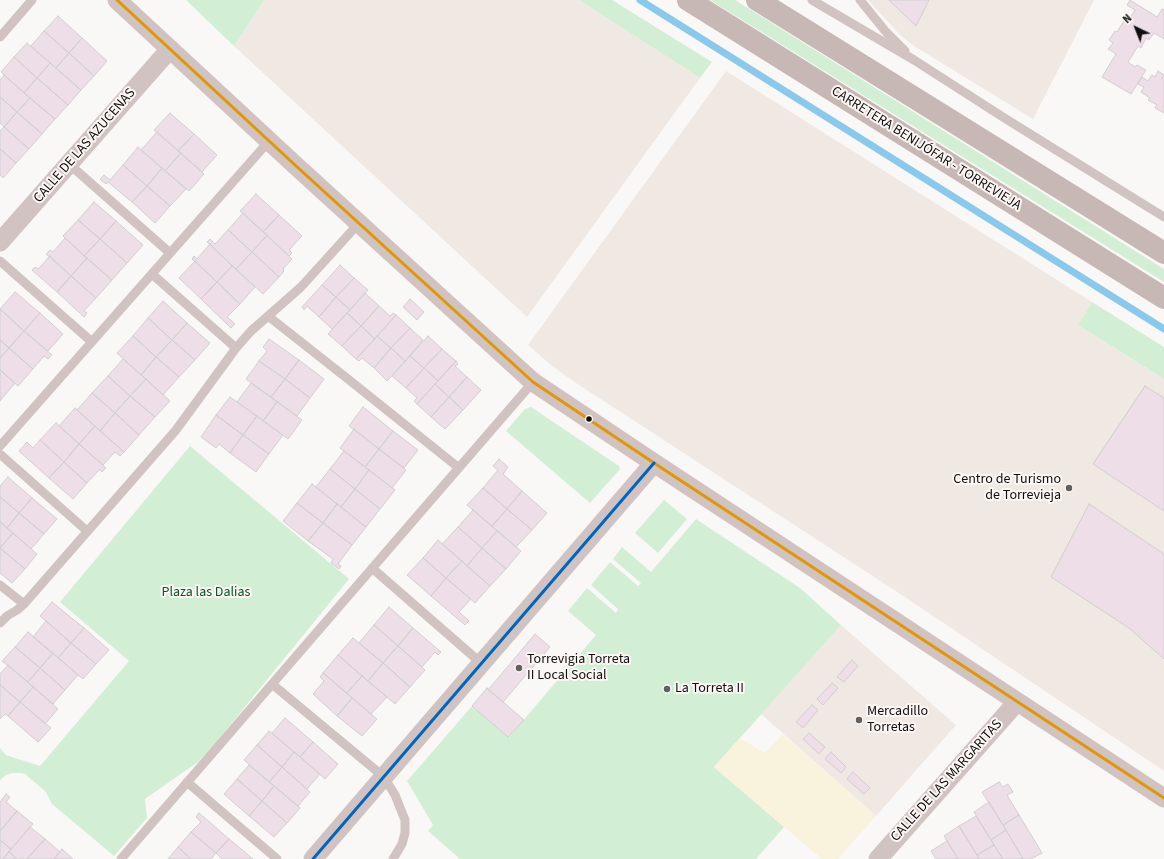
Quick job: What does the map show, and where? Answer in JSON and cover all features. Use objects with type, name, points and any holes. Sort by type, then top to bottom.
[{"type":"main road","name":"CARRETERA BENIJÓFAR - TORREVIEJA","points":[[688,0],[1164,298]]},
{"type":"main road","points":[[758,0],[1164,253]]},
{"type":"street","points":[[117,0],[533,382],[1164,798]]},
{"type":"street","name":"CALLE DE LAS AZUCENAS","points":[[0,242],[170,49]]},
{"type":"street","points":[[313,859],[654,463]]},
{"type":"street","name":"CALLE DE LAS MARGARITAS","points":[[878,859],[1017,702]]},
{"type":"lane","points":[[0,37],[32,0]]},
{"type":"lane","points":[[812,0],[914,60],[1164,217]]},
{"type":"lane","points":[[860,0],[886,32],[914,60]]},
{"type":"lane","points":[[0,446],[269,141]]},
{"type":"lane","points":[[69,164],[170,253]]},
{"type":"lane","points":[[0,623],[24,604],[176,430],[250,331],[301,287],[359,223]]},
{"type":"lane","points":[[0,261],[92,342]]},
{"type":"lane","points":[[152,274],[236,348]]},
{"type":"lane","points":[[268,316],[459,468]]},
{"type":"lane","points":[[121,859],[533,382]]},
{"type":"lane","points":[[0,454],[87,531]]},
{"type":"lane","points":[[372,568],[481,664]]},
{"type":"lane","points":[[0,585],[24,604]]},
{"type":"lane","points":[[272,684],[384,776],[395,795],[405,820],[405,834],[402,844],[393,859]]},
{"type":"lane","points":[[187,782],[277,859]]},
{"type":"shaded area","points":[[264,0],[579,0],[700,78],[527,317],[234,46]]},
{"type":"shaded area","points":[[868,0],[1094,0],[1033,119],[914,46],[900,35]]},
{"type":"shaded area","points":[[726,71],[1092,302],[1078,325],[1164,379],[1164,771],[905,597],[576,383],[552,366],[528,345]]},
{"type":"shaded area","name":"Mercadillo Torretas","points":[[841,625],[956,725],[876,816],[761,714]]},
{"type":"green space","points":[[186,0],[264,0],[234,46]]},
{"type":"green space","points":[[579,0],[612,0],[712,62],[700,78]]},
{"type":"green space","points":[[710,0],[735,0],[1164,269],[1164,282]]},
{"type":"green space","points":[[1092,302],[1164,347],[1164,379],[1078,325]]},
{"type":"green space","points":[[531,407],[619,466],[620,469],[590,503],[506,431],[525,409]]},
{"type":"green space","name":"Plaza las Dalias","points":[[190,446],[349,579],[214,745],[198,762],[145,799],[147,818],[114,856],[52,804],[46,792],[25,774],[13,773],[6,775],[0,780],[0,748],[6,755],[40,766],[129,661],[60,602]]},
{"type":"green space","points":[[664,500],[687,519],[658,553],[635,533]]},
{"type":"green space","name":"La Torreta II","points":[[696,519],[800,588],[841,625],[714,767],[784,827],[756,859],[460,859],[428,831],[433,825],[407,781],[472,706],[509,737],[596,635],[568,611],[587,588],[616,613],[618,609],[591,585],[610,562],[638,586],[641,583],[613,559],[622,547],[651,572]]},
{"type":"sand","points":[[783,734],[876,816],[838,859],[822,859],[714,767],[740,738],[765,753]]},
{"type":"building","points":[[889,0],[929,0],[916,26]]},
{"type":"building","points":[[1130,0],[1157,17],[1162,9],[1164,10],[1164,39],[1154,33],[1149,40],[1146,38],[1141,48],[1138,46],[1128,62],[1135,67],[1137,65],[1146,70],[1131,94],[1102,77],[1116,54],[1108,49],[1113,43],[1109,40],[1115,31],[1117,32],[1127,16],[1130,18],[1135,10],[1127,5]]},
{"type":"building","points":[[58,16],[82,38],[69,53],[44,31]]},
{"type":"building","points":[[44,31],[69,53],[56,68],[31,46]]},
{"type":"building","points":[[82,38],[107,61],[94,76],[69,53]]},
{"type":"building","points":[[27,43],[50,63],[37,78],[14,57]]},
{"type":"building","points":[[69,53],[94,76],[81,90],[56,68]]},
{"type":"building","points":[[14,57],[37,78],[24,93],[1,72]]},
{"type":"building","points":[[50,63],[81,90],[68,105],[37,78]]},
{"type":"building","points":[[1158,71],[1164,75],[1162,79],[1164,80],[1164,113],[1155,108],[1157,105],[1148,100],[1150,98],[1141,92],[1144,87],[1138,84],[1142,77],[1148,81],[1152,75],[1155,77]]},
{"type":"building","points":[[4,75],[30,98],[17,112],[0,97],[0,80]]},
{"type":"building","points":[[37,78],[68,105],[55,119],[24,93]]},
{"type":"building","points":[[0,97],[17,112],[4,127],[0,123]]},
{"type":"building","points":[[30,98],[55,119],[42,134],[17,112]]},
{"type":"building","points":[[17,112],[42,134],[29,149],[4,127]]},
{"type":"building","points":[[170,113],[194,134],[178,151],[154,130]]},
{"type":"building","points":[[4,127],[29,149],[16,163],[0,149],[0,131]]},
{"type":"building","points":[[157,132],[181,153],[165,171],[141,150]]},
{"type":"building","points":[[194,134],[217,155],[202,172],[178,151]]},
{"type":"building","points":[[138,147],[162,168],[147,186],[123,165]]},
{"type":"building","points":[[0,149],[16,163],[3,178],[0,175]]},
{"type":"building","points":[[181,153],[204,174],[189,191],[165,171]]},
{"type":"building","points":[[123,165],[147,186],[132,202],[108,182],[106,184],[100,179],[104,175],[110,180]]},
{"type":"building","points":[[162,168],[186,189],[170,206],[147,186]]},
{"type":"building","points":[[147,186],[170,206],[155,223],[132,202]]},
{"type":"building","points":[[256,194],[279,215],[263,232],[240,211]]},
{"type":"building","points":[[94,202],[116,221],[100,239],[78,220]]},
{"type":"building","points":[[243,213],[267,235],[252,252],[228,230]]},
{"type":"building","points":[[279,215],[302,236],[289,250],[292,253],[289,256],[263,232]]},
{"type":"building","points":[[78,220],[100,239],[84,256],[63,236]]},
{"type":"building","points":[[116,221],[143,245],[127,263],[100,239]]},
{"type":"building","points":[[228,230],[252,252],[236,269],[207,242],[210,239],[215,244]]},
{"type":"building","points":[[267,235],[292,259],[283,269],[284,271],[279,277],[252,252]]},
{"type":"building","points":[[65,238],[87,258],[71,276],[46,254],[50,250],[53,252]]},
{"type":"building","points":[[100,239],[127,263],[112,280],[84,256]]},
{"type":"building","points":[[210,244],[232,266],[217,282],[192,259],[194,256],[197,259]]},
{"type":"building","points":[[252,252],[279,277],[263,294],[236,269]]},
{"type":"building","points":[[50,256],[71,276],[57,292],[32,270],[35,267],[38,269]]},
{"type":"building","points":[[87,258],[112,280],[96,298],[71,276]]},
{"type":"building","points":[[195,261],[217,282],[201,299],[179,278]]},
{"type":"building","points":[[340,265],[354,278],[336,297],[322,285]]},
{"type":"building","points":[[232,266],[255,287],[240,304],[217,282]]},
{"type":"building","points":[[71,276],[96,298],[84,311],[87,313],[84,317],[57,292]]},
{"type":"building","points":[[354,278],[368,290],[350,310],[336,297]]},
{"type":"building","points":[[217,282],[240,304],[227,317],[235,324],[231,328],[201,299]]},
{"type":"building","points":[[322,285],[336,297],[319,317],[307,306],[304,310],[302,307]]},
{"type":"building","points":[[15,292],[40,313],[24,331],[0,309]]},
{"type":"building","points":[[365,293],[379,306],[361,326],[347,313]]},
{"type":"building","points":[[336,297],[350,310],[332,329],[319,317]]},
{"type":"building","points":[[410,299],[424,312],[417,320],[403,307]]},
{"type":"building","points":[[163,301],[187,323],[172,340],[148,318]]},
{"type":"building","points":[[379,306],[390,316],[393,313],[396,315],[375,339],[361,326]]},
{"type":"building","points":[[0,309],[24,331],[9,348],[0,340]]},
{"type":"building","points":[[40,313],[63,334],[48,351],[24,331]]},
{"type":"building","points":[[347,313],[361,326],[342,346],[328,334]]},
{"type":"building","points":[[396,315],[410,328],[391,348],[377,336]]},
{"type":"building","points":[[148,318],[172,340],[156,357],[133,336]]},
{"type":"building","points":[[187,323],[210,343],[195,360],[172,340]]},
{"type":"building","points":[[361,326],[375,339],[356,359],[342,346]]},
{"type":"building","points":[[410,328],[423,340],[405,361],[391,348]]},
{"type":"building","points":[[24,331],[52,355],[48,359],[44,356],[33,369],[9,348]]},
{"type":"building","points":[[133,336],[156,357],[141,375],[117,353]]},
{"type":"building","points":[[377,336],[391,348],[374,368],[362,358],[359,361],[356,359]]},
{"type":"building","points":[[428,336],[442,349],[424,368],[410,356]]},
{"type":"building","points":[[269,339],[299,360],[285,379],[259,361],[267,351],[263,347]]},
{"type":"building","points":[[0,340],[9,348],[0,358]]},
{"type":"building","points":[[172,340],[195,360],[179,377],[156,357]]},
{"type":"building","points":[[9,348],[33,369],[18,386],[0,370],[0,358]]},
{"type":"building","points":[[391,348],[405,361],[387,381],[374,368]]},
{"type":"building","points":[[442,349],[456,361],[438,381],[424,368]]},
{"type":"building","points":[[410,356],[424,368],[406,388],[392,376]]},
{"type":"building","points":[[156,357],[179,377],[163,395],[141,375]]},
{"type":"building","points":[[123,359],[146,379],[130,396],[108,376]]},
{"type":"building","points":[[299,360],[324,379],[310,398],[285,379]]},
{"type":"building","points":[[259,361],[285,379],[271,397],[246,379]]},
{"type":"building","points":[[456,361],[458,364],[455,366],[467,377],[449,397],[435,384]]},
{"type":"building","points":[[424,368],[438,381],[417,404],[414,401],[417,398],[406,388]]},
{"type":"building","points":[[0,370],[15,383],[0,401]]},
{"type":"building","points":[[108,376],[130,396],[115,413],[92,393]]},
{"type":"building","points":[[467,377],[481,390],[463,410],[449,397]]},
{"type":"building","points":[[146,379],[170,401],[155,417],[130,396]]},
{"type":"building","points":[[285,379],[310,398],[297,416],[271,397]]},
{"type":"building","points":[[251,383],[277,402],[263,421],[237,402]]},
{"type":"building","points":[[435,384],[449,397],[431,417],[417,404]]},
{"type":"building","points":[[1145,386],[1164,398],[1164,511],[1093,464]]},
{"type":"building","points":[[92,393],[115,413],[100,431],[77,410]]},
{"type":"building","points":[[130,396],[155,417],[139,435],[115,413]]},
{"type":"building","points":[[230,397],[257,416],[243,435],[216,415]]},
{"type":"building","points":[[449,397],[463,410],[445,429],[431,417]]},
{"type":"building","points":[[277,402],[302,420],[288,439],[263,421]]},
{"type":"building","points":[[363,407],[393,431],[379,449],[349,426]]},
{"type":"building","points":[[75,408],[95,426],[79,444],[59,426]]},
{"type":"building","points":[[115,413],[139,435],[124,452],[100,431]]},
{"type":"building","points":[[216,415],[243,435],[230,453],[219,444],[216,448],[201,437]]},
{"type":"building","points":[[257,416],[283,435],[269,454],[243,435]]},
{"type":"building","points":[[56,423],[79,444],[64,462],[40,440]]},
{"type":"building","points":[[95,426],[124,452],[120,456],[115,452],[103,465],[79,444]]},
{"type":"building","points":[[354,429],[379,449],[365,467],[340,448]]},
{"type":"building","points":[[393,431],[418,450],[404,468],[379,449]]},
{"type":"building","points":[[243,435],[269,454],[256,472],[230,453]]},
{"type":"building","points":[[40,440],[64,462],[49,478],[19,451],[27,442],[33,448]]},
{"type":"building","points":[[79,444],[106,468],[102,472],[100,469],[87,483],[64,462]]},
{"type":"building","points":[[379,449],[406,470],[392,488],[365,467]]},
{"type":"building","points":[[344,451],[369,470],[355,489],[330,469]]},
{"type":"building","points":[[499,459],[508,467],[503,474],[522,491],[507,509],[483,488],[498,470],[493,466]]},
{"type":"building","points":[[64,462],[87,483],[73,499],[49,478]]},
{"type":"building","points":[[330,469],[355,489],[341,507],[316,487]]},
{"type":"building","points":[[369,470],[395,490],[380,509],[355,489]]},
{"type":"building","points":[[8,477],[32,498],[19,513],[0,497],[0,486]]},
{"type":"building","points":[[312,484],[337,504],[323,523],[297,503]]},
{"type":"building","points":[[483,488],[507,509],[492,526],[467,505]]},
{"type":"building","points":[[355,489],[380,509],[366,527],[341,507]]},
{"type":"building","points":[[522,491],[547,513],[532,530],[507,509]]},
{"type":"building","points":[[0,497],[19,513],[7,528],[0,522]]},
{"type":"building","points":[[32,498],[57,519],[44,534],[19,513]]},
{"type":"building","points":[[297,503],[323,523],[308,541],[283,521]]},
{"type":"building","points":[[337,504],[366,527],[352,545],[323,523]]},
{"type":"building","points":[[1089,504],[1164,554],[1164,659],[1129,628],[1051,577]]},
{"type":"building","points":[[507,509],[532,530],[516,547],[492,526]]},
{"type":"building","points":[[473,510],[497,531],[482,548],[458,527]]},
{"type":"building","points":[[19,513],[44,534],[31,549],[7,528]]},
{"type":"building","points":[[0,522],[13,533],[0,548]]},
{"type":"building","points":[[323,523],[352,545],[338,564],[341,566],[339,569],[331,563],[333,559],[308,541]]},
{"type":"building","points":[[458,527],[482,548],[467,566],[442,544]]},
{"type":"building","points":[[497,531],[521,551],[506,569],[482,548]]},
{"type":"building","points":[[13,533],[37,554],[25,569],[0,548]]},
{"type":"building","points":[[438,540],[462,561],[446,578],[423,558]]},
{"type":"building","points":[[0,548],[25,569],[12,583],[0,573]]},
{"type":"building","points":[[482,548],[506,569],[490,586],[467,566]]},
{"type":"building","points":[[423,558],[446,578],[431,596],[407,575]]},
{"type":"building","points":[[462,561],[490,586],[475,603],[446,578]]},
{"type":"building","points":[[446,578],[471,599],[459,612],[469,621],[465,625],[431,596]]},
{"type":"building","points":[[52,602],[84,628],[71,643],[40,616]]},
{"type":"building","points":[[389,607],[413,628],[398,646],[374,625]]},
{"type":"building","points":[[46,621],[71,643],[58,658],[33,637]]},
{"type":"building","points":[[374,625],[398,646],[383,663],[359,643]]},
{"type":"building","points":[[84,628],[109,650],[96,664],[71,643]]},
{"type":"building","points":[[413,628],[441,652],[438,655],[435,652],[422,667],[398,646]]},
{"type":"building","points":[[28,632],[53,653],[40,668],[15,647]]},
{"type":"building","name":"Torrevigia Torreta II Local Social","points":[[535,634],[550,647],[503,702],[488,690]]},
{"type":"building","points":[[353,638],[383,663],[368,681],[338,655]]},
{"type":"building","points":[[71,643],[96,664],[83,679],[58,658]]},
{"type":"building","points":[[398,646],[425,670],[410,687],[383,663]]},
{"type":"building","points":[[15,647],[40,668],[28,682],[2,661]]},
{"type":"building","points":[[53,653],[78,675],[65,690],[40,668]]},
{"type":"building","points":[[338,655],[362,676],[347,693],[323,673]]},
{"type":"building","points":[[852,660],[858,666],[844,682],[837,677]]},
{"type":"building","points":[[383,663],[410,687],[395,704],[368,681]]},
{"type":"building","points":[[8,665],[33,687],[20,702],[0,685],[0,674]]},
{"type":"building","points":[[40,668],[65,690],[53,704],[28,682]]},
{"type":"building","points":[[323,673],[352,698],[337,716],[313,694],[324,681],[320,677]]},
{"type":"building","points":[[362,676],[387,697],[371,714],[347,693]]},
{"type":"building","points":[[832,683],[838,688],[823,705],[817,699]]},
{"type":"building","points":[[0,685],[20,702],[8,716],[5,714],[0,719]]},
{"type":"building","points":[[33,687],[58,709],[45,724],[20,702]]},
{"type":"building","points":[[487,688],[524,720],[508,737],[472,706]]},
{"type":"building","points":[[352,698],[377,719],[362,736],[337,716]]},
{"type":"building","points":[[20,702],[51,728],[38,742],[8,716]]},
{"type":"building","points":[[812,705],[818,710],[803,728],[796,722]]},
{"type":"building","points":[[285,718],[313,742],[300,757],[272,733]]},
{"type":"building","points":[[269,731],[294,752],[282,767],[257,745]]},
{"type":"building","points":[[809,733],[825,747],[819,754],[803,739]]},
{"type":"building","points":[[313,742],[338,764],[325,779],[300,757]]},
{"type":"building","points":[[257,745],[282,767],[269,782],[244,760]]},
{"type":"building","points":[[294,752],[320,774],[307,789],[282,767]]},
{"type":"building","points":[[831,752],[846,767],[841,773],[825,759]]},
{"type":"building","points":[[249,765],[274,786],[262,801],[237,779]]},
{"type":"building","points":[[282,767],[310,792],[298,806],[269,782]]},
{"type":"building","points":[[853,772],[870,788],[864,794],[847,779]]},
{"type":"building","points":[[237,779],[262,801],[249,816],[224,794]]},
{"type":"building","points":[[999,782],[1003,787],[1008,784],[1013,792],[1007,795],[1019,815],[1003,825],[982,792]]},
{"type":"building","points":[[274,786],[300,808],[287,823],[262,801]]},
{"type":"building","points":[[6,794],[10,797],[6,802],[17,811],[0,831],[0,802]]},
{"type":"building","points":[[262,801],[287,823],[274,837],[249,816]]},
{"type":"building","points":[[989,802],[1006,830],[991,840],[974,812]]},
{"type":"building","points":[[17,811],[33,824],[11,849],[0,840],[0,831]]},
{"type":"building","points":[[199,813],[229,839],[216,853],[191,832],[201,822],[196,817]]},
{"type":"building","points":[[1019,815],[1042,853],[1031,859],[1023,859],[1003,825]]},
{"type":"building","points":[[976,816],[994,845],[977,855],[959,826]]},
{"type":"building","points":[[959,826],[979,859],[958,859],[944,836]]},
{"type":"building","points":[[30,827],[45,839],[27,859],[17,859],[9,852]]},
{"type":"building","points":[[1006,830],[1023,859],[1003,859],[991,840]]},
{"type":"building","points":[[191,832],[216,853],[211,859],[191,859],[178,847]]},
{"type":"building","points":[[45,839],[60,852],[54,859],[27,859]]},
{"type":"building","points":[[229,839],[253,859],[222,859],[216,853]]},
{"type":"building","points":[[0,840],[11,849],[3,859],[0,859]]},
{"type":"building","points":[[947,841],[958,859],[936,859],[931,851]]},
{"type":"building","points":[[994,845],[1003,859],[979,859],[977,855]]},
{"type":"building","points":[[178,847],[191,859],[168,859]]},
{"type":"building","points":[[62,849],[73,859],[54,859]]},
{"type":"building","points":[[9,852],[17,859],[3,859]]},
{"type":"waterway","points":[[640,0],[1164,329]]},
{"type":"transit line","points":[[117,0],[533,382],[1164,798]]},
{"type":"transit line","points":[[313,859],[654,463]]},
{"type":"place","name":"Centro de Turismo de Torrevieja","points":[[1069,488]]},
{"type":"place","name":"Torrevigia Torreta II Local Social","points":[[519,668]]},
{"type":"place","name":"La Torreta II","points":[[667,689]]},
{"type":"place","name":"Mercadillo Torretas","points":[[859,720]]}]
